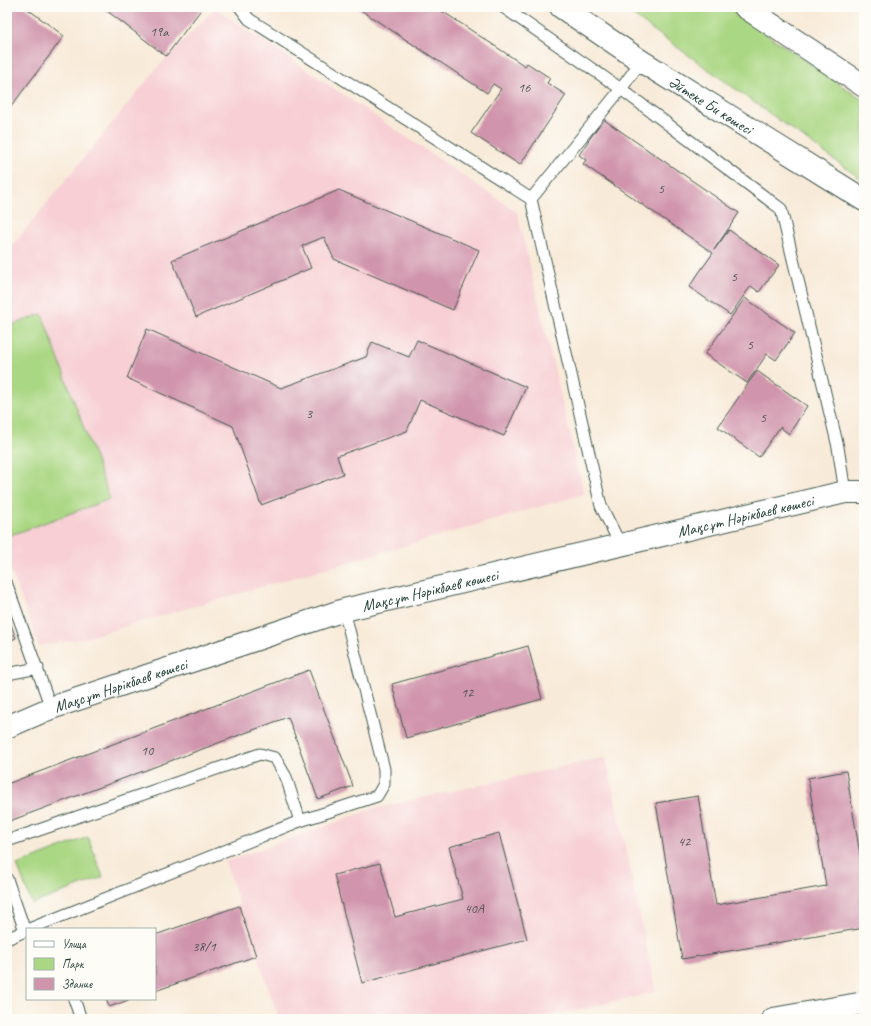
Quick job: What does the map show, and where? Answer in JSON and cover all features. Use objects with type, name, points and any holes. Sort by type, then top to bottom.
[{"type":"street","name":"Әйтеке Би көшесі","points":[[561,7],[640,61],[864,200]]},
{"type":"street","points":[[745,7],[864,86]]},
{"type":"street","name":"Мақсұт Нәрікбаев көшесі","points":[[7,727],[52,708],[344,610],[620,544],[854,492]]},
{"type":"street","points":[[773,1019],[864,1003]]},
{"type":"lane","points":[[240,7],[249,19],[531,199],[601,506],[620,544]]},
{"type":"lane","points":[[503,7],[621,89],[781,209],[838,447],[854,492]]},
{"type":"lane","points":[[531,199],[621,89],[640,61]]},
{"type":"lane","points":[[7,585],[52,708]]},
{"type":"lane","points":[[32,928],[300,821],[377,796],[384,784],[384,769],[344,610]]},
{"type":"lane","points":[[7,674],[38,668]]},
{"type":"lane","points":[[7,841],[260,754],[275,758],[286,777],[300,821]]},
{"type":"lane","points":[[7,879],[26,928]]},
{"type":"lane","points":[[7,939],[26,930]]},
{"type":"lane","points":[[74,1000],[81,1019]]},
{"type":"shaded area","points":[[215,8],[517,212],[584,494],[81,639],[39,646],[7,561],[7,252],[158,67]]},
{"type":"shaded area","points":[[606,757],[656,992],[537,1019],[279,1019],[225,862],[373,809]]},
{"type":"green space","points":[[621,7],[727,7],[864,101],[864,181]]},
{"type":"green space","points":[[42,314],[110,499],[8,536],[7,327]]},
{"type":"green space","points":[[88,837],[103,877],[32,904],[17,865]]},
{"type":"building","points":[[9,7],[25,7],[64,36],[7,112],[7,10]]},
{"type":"building","points":[[102,7],[203,7],[166,56]]},
{"type":"building","points":[[356,7],[436,7],[525,66],[527,63],[550,78],[547,83],[566,95],[520,165],[471,133],[501,89],[493,84],[487,93]]},
{"type":"building","points":[[603,119],[739,213],[714,250],[729,230],[779,265],[759,292],[751,286],[730,315],[689,287],[713,253],[583,164],[586,160],[579,155]]},
{"type":"building","points":[[339,190],[479,250],[453,310],[334,259],[324,237],[302,246],[311,268],[196,317],[172,260]]},
{"type":"building","points":[[745,298],[795,333],[776,360],[767,354],[747,383],[705,354]]},
{"type":"building","points":[[147,329],[281,388],[366,357],[372,342],[409,357],[417,340],[526,387],[504,436],[420,400],[407,431],[337,456],[343,474],[261,505],[233,426],[127,378]]},
{"type":"building","points":[[757,371],[807,406],[789,434],[780,427],[759,457],[718,427]]},
{"type":"building","points":[[7,614],[16,638],[7,642]]},
{"type":"building","points":[[528,646],[542,699],[406,738],[392,684]]},
{"type":"building","points":[[309,670],[353,786],[318,799],[288,717],[7,822],[7,784]]},
{"type":"building","points":[[846,771],[864,878],[864,928],[682,959],[656,803],[698,796],[716,905],[826,886],[808,778]]},
{"type":"building","points":[[499,833],[527,939],[362,983],[334,875],[380,863],[395,917],[463,899],[449,847]]},
{"type":"building","points":[[239,906],[256,956],[156,991],[156,935]]},
{"type":"building","points":[[106,1000],[129,1000],[109,1007]]}]
